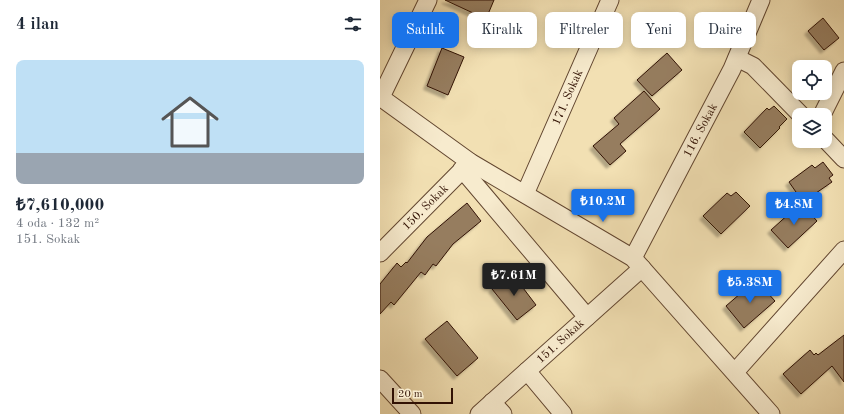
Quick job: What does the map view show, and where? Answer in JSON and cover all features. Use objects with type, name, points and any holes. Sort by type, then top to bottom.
[{"type":"street","points":[[428,0],[380,97],[466,166],[587,317]]},
{"type":"street","name":"171. Sokak","points":[[524,194],[610,0]]},
{"type":"street","name":"116. Sokak","points":[[638,263],[737,58],[761,0]]},
{"type":"street","points":[[737,58],[753,66],[795,108]]},
{"type":"street","points":[[826,108],[844,71]]},
{"type":"street","points":[[832,146],[844,159]]},
{"type":"street","points":[[466,166],[524,194],[638,263],[771,414]]},
{"type":"street","name":"150. Sokak","points":[[380,253],[466,166]]},
{"type":"street","points":[[735,372],[844,250]]},
{"type":"street","name":"151. Sokak","points":[[479,414],[498,408],[527,371],[587,317],[638,263]]},
{"type":"street","points":[[527,371],[563,414]]},
{"type":"street","points":[[380,379],[412,414]]},
{"type":"building","points":[[445,0],[494,0],[489,12],[471,12]]},
{"type":"building","points":[[823,18],[839,38],[824,50],[808,31]]},
{"type":"building","points":[[442,48],[464,57],[448,95],[427,86]]},
{"type":"building","points":[[667,53],[682,70],[652,96],[637,80]]},
{"type":"building","points":[[644,91],[660,109],[620,144],[626,151],[610,165],[593,146],[619,124],[614,118]]},
{"type":"building","points":[[774,106],[787,119],[760,148],[744,132],[767,108],[769,110]]},
{"type":"building","points":[[823,162],[833,175],[829,178],[832,182],[803,202],[789,182],[812,165],[815,168]]},
{"type":"building","points":[[736,192],[750,206],[721,234],[703,216],[727,193],[731,196]]},
{"type":"building","points":[[467,203],[481,221],[453,244],[436,266],[433,264],[425,275],[421,272],[394,305],[391,302],[380,314],[380,284],[397,263],[401,267],[406,262],[407,263],[427,237]]},
{"type":"building","points":[[801,203],[817,221],[788,248],[771,230]]},
{"type":"building","points":[[514,276],[536,305],[517,320],[492,289],[505,278],[508,281]]},
{"type":"building","points":[[756,280],[775,301],[744,328],[726,306]]},
{"type":"building","points":[[447,321],[478,358],[457,376],[425,339]]},
{"type":"building","points":[[844,335],[844,382],[832,366],[801,394],[783,374],[810,350],[814,355],[816,353],[818,355]]}]
